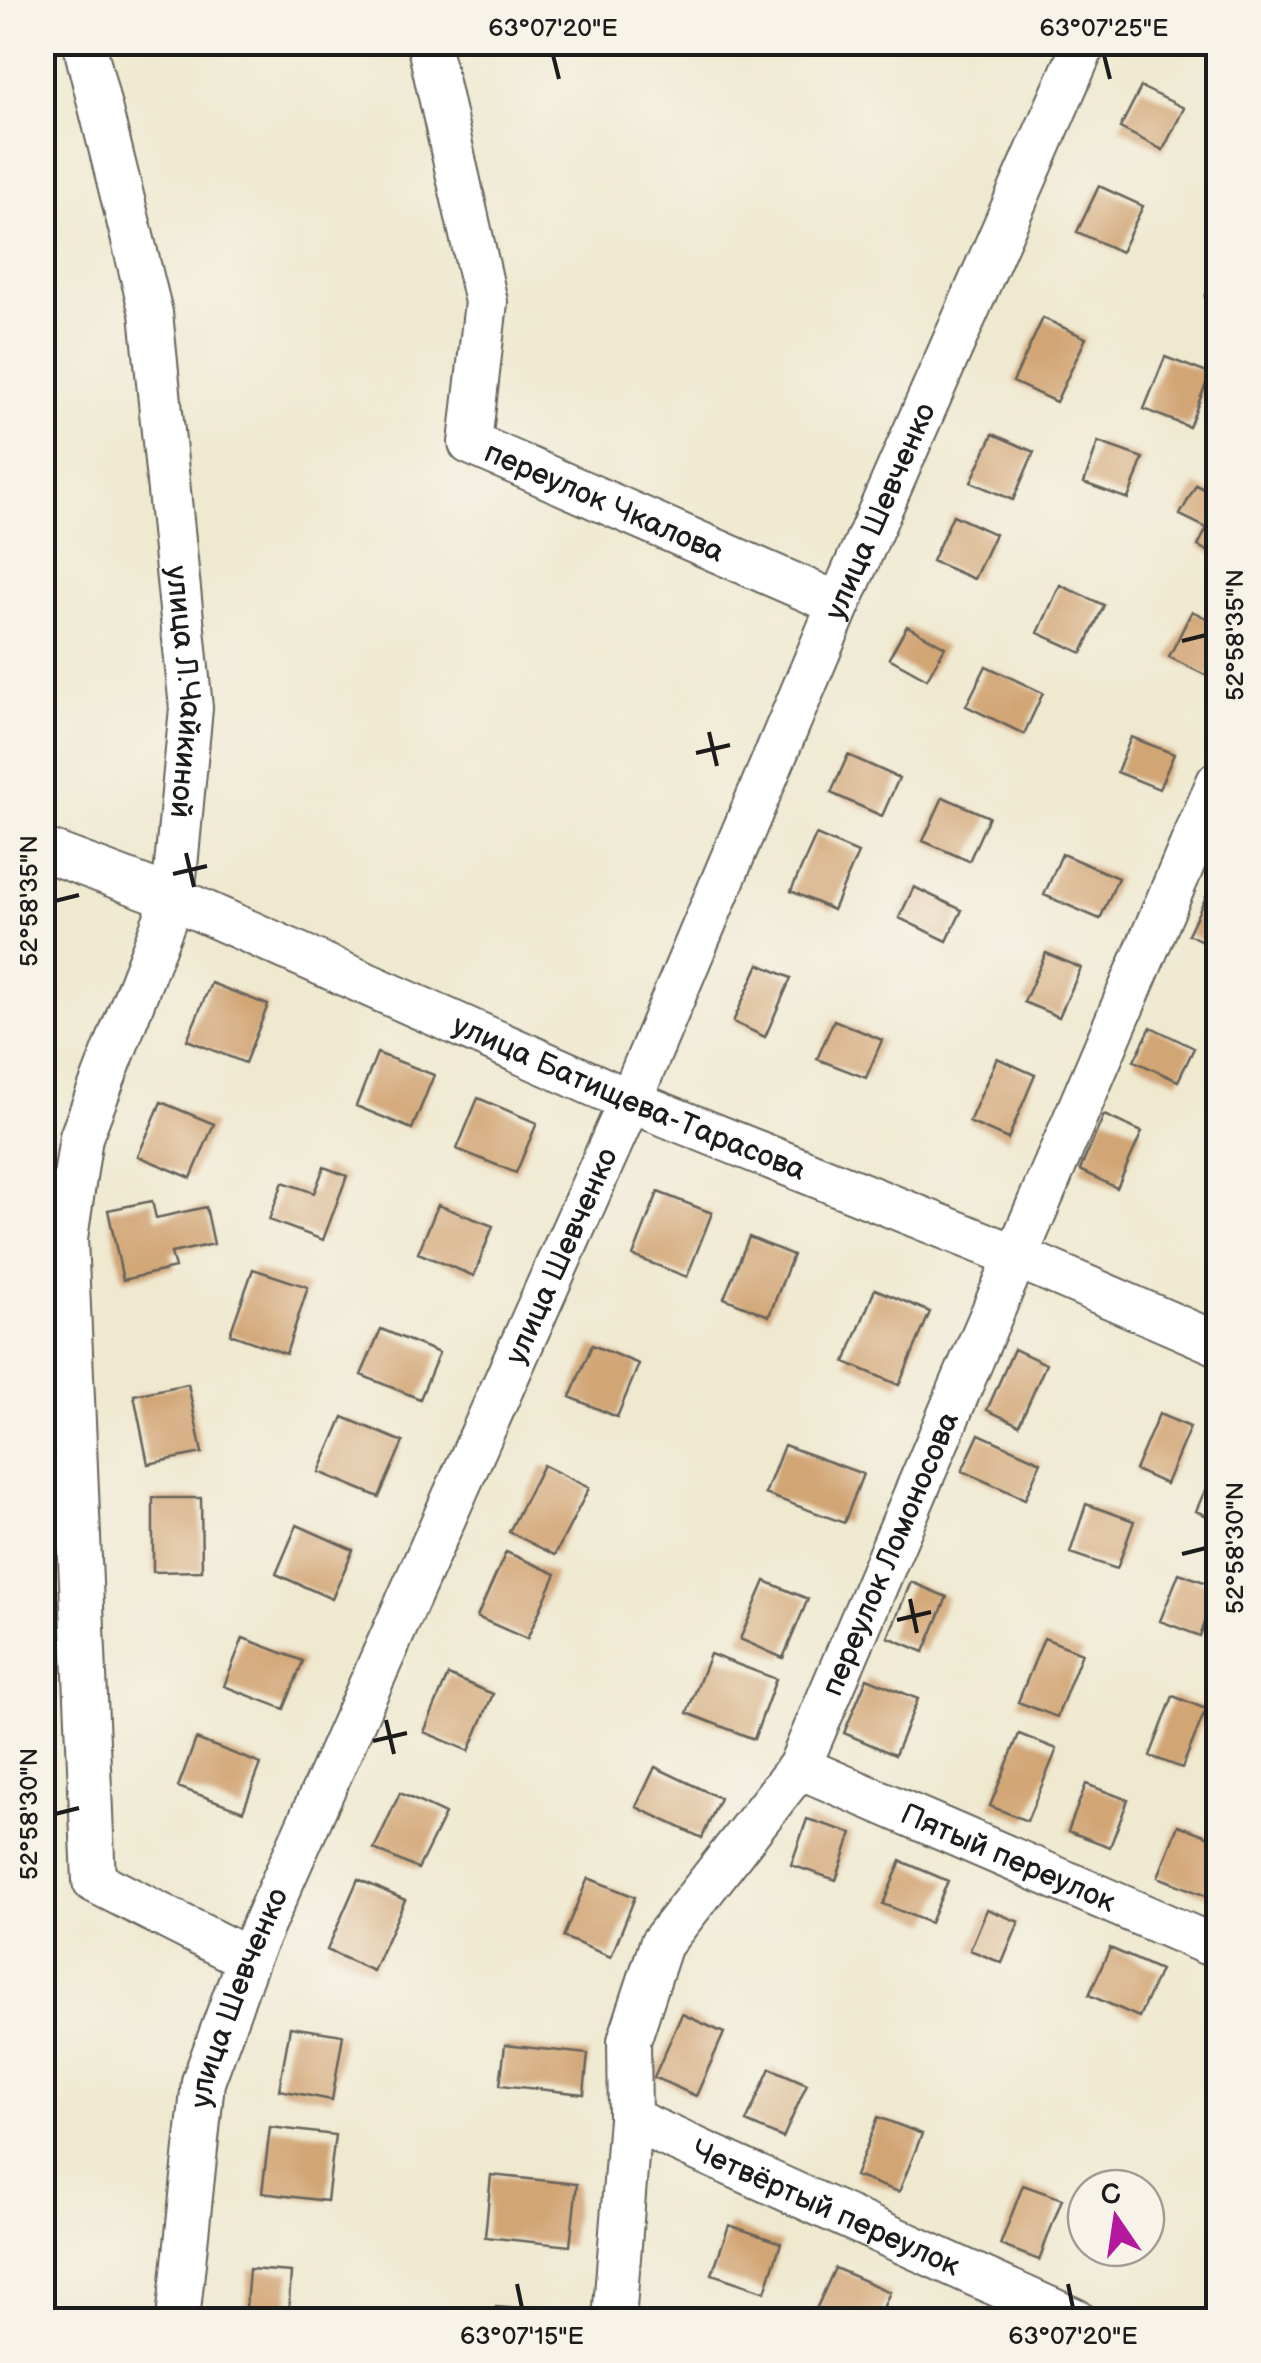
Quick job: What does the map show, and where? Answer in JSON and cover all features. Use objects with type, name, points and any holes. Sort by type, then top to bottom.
[{"type":"street","name":"улица Л.Чайкиной","points":[[84,42],[151,313],[191,708],[173,898],[81,1138],[66,1238],[94,1881],[248,1959]]},
{"type":"street","name":"переулок Чкалова","points":[[428,42],[486,302],[470,443],[839,604]]},
{"type":"street","name":"улица Шевченко","points":[[178,2320],[202,2082],[248,1959],[630,1101],[839,604],[1085,42]]},
{"type":"street","name":"переулок Ломоносова","points":[[614,2320],[630,2119],[629,2041],[661,1944],[799,1766],[1018,1257],[1206,843],[1218,782]]},
{"type":"street","name":"улица Батищева-Тарасова","points":[[42,849],[173,898],[630,1101],[1018,1257],[1218,1344]]},
{"type":"street","name":"Пятый переулок","points":[[799,1766],[1218,1948]]},
{"type":"street","name":"Четвёртый переулок","points":[[630,2119],[1075,2320]]},
{"type":"building","points":[[1141,87],[1184,108],[1163,150],[1120,128]]},
{"type":"building","points":[[1099,186],[1143,206],[1121,252],[1077,232]]},
{"type":"building","points":[[1218,269],[1218,304],[1205,297]]},
{"type":"building","points":[[1043,318],[1086,338],[1056,402],[1013,382]]},
{"type":"building","points":[[1165,357],[1210,374],[1189,427],[1144,409]]},
{"type":"building","points":[[993,434],[1034,452],[1013,500],[971,482]]},
{"type":"building","points":[[1098,442],[1143,458],[1128,499],[1084,483]]},
{"type":"building","points":[[1196,485],[1218,496],[1218,557],[1198,546],[1207,528],[1180,515]]},
{"type":"building","points":[[953,515],[995,534],[974,579],[932,561]]},
{"type":"building","points":[[1060,585],[1104,605],[1082,653],[1038,633]]},
{"type":"building","points":[[1192,611],[1218,624],[1218,657],[1209,677],[1169,657]]},
{"type":"building","points":[[907,626],[945,647],[927,679],[889,658]]},
{"type":"building","points":[[986,666],[1043,693],[1024,734],[966,706]]},
{"type":"building","points":[[1131,737],[1174,754],[1159,789],[1117,772]]},
{"type":"building","points":[[848,755],[899,778],[882,816],[831,793]]},
{"type":"building","points":[[943,797],[989,817],[969,861],[923,841]]},
{"type":"building","points":[[816,835],[858,853],[833,910],[791,891]]},
{"type":"building","points":[[1062,854],[1118,878],[1100,919],[1044,895]]},
{"type":"building","points":[[914,887],[962,910],[947,941],[899,918]]},
{"type":"building","points":[[1207,895],[1218,901],[1218,949],[1188,934]]},
{"type":"building","points":[[1046,953],[1081,968],[1059,1017],[1024,1002]]},
{"type":"building","points":[[759,964],[791,978],[765,1037],[733,1022]]},
{"type":"building","points":[[211,983],[268,1005],[245,1063],[187,1040]]},
{"type":"building","points":[[834,1020],[882,1040],[866,1078],[817,1059]]},
{"type":"building","points":[[1151,1027],[1194,1048],[1178,1081],[1134,1061]]},
{"type":"building","points":[[377,1053],[434,1075],[412,1129],[356,1106]]},
{"type":"building","points":[[997,1058],[1035,1075],[1008,1139],[969,1122]]},
{"type":"building","points":[[478,1098],[537,1123],[516,1173],[457,1149]]},
{"type":"building","points":[[161,1102],[214,1124],[191,1178],[138,1156]]},
{"type":"building","points":[[1104,1115],[1142,1132],[1117,1188],[1080,1170]]},
{"type":"building","points":[[324,1167],[347,1176],[323,1240],[269,1220],[283,1182],[314,1193]]},
{"type":"building","points":[[658,1192],[712,1213],[687,1277],[633,1256]]},
{"type":"building","points":[[152,1201],[156,1218],[206,1207],[214,1244],[171,1253],[175,1268],[123,1280],[108,1210]]},
{"type":"building","points":[[438,1205],[493,1226],[474,1276],[418,1253]]},
{"type":"building","points":[[749,1237],[793,1255],[769,1316],[724,1298]]},
{"type":"building","points":[[253,1269],[308,1287],[286,1354],[230,1334]]},
{"type":"building","points":[[875,1289],[930,1312],[899,1385],[845,1362]]},
{"type":"building","points":[[381,1329],[439,1353],[420,1399],[361,1375]]},
{"type":"building","points":[[592,1345],[639,1364],[617,1417],[570,1397]]},
{"type":"building","points":[[1014,1349],[1046,1364],[1019,1425],[987,1410]]},
{"type":"building","points":[[188,1384],[202,1453],[148,1464],[134,1395]]},
{"type":"building","points":[[1159,1414],[1190,1427],[1166,1484],[1135,1470]]},
{"type":"building","points":[[343,1417],[403,1442],[379,1497],[319,1472]]},
{"type":"building","points":[[979,1434],[1041,1462],[1025,1499],[962,1471]]},
{"type":"building","points":[[784,1445],[863,1474],[844,1523],[765,1494]]},
{"type":"building","points":[[1218,1460],[1218,1521],[1196,1511]]},
{"type":"building","points":[[543,1465],[589,1488],[555,1555],[509,1532]]},
{"type":"building","points":[[153,1498],[201,1498],[202,1571],[153,1572]]},
{"type":"building","points":[[1086,1504],[1134,1521],[1117,1569],[1070,1553]]},
{"type":"building","points":[[297,1525],[353,1550],[332,1599],[276,1574]]},
{"type":"building","points":[[506,1552],[556,1574],[527,1639],[477,1617]]},
{"type":"building","points":[[1179,1573],[1218,1587],[1200,1636],[1160,1621]]},
{"type":"building","points":[[765,1581],[808,1599],[783,1658],[740,1639]]},
{"type":"building","points":[[911,1582],[947,1597],[924,1652],[888,1637]]},
{"type":"building","points":[[243,1638],[303,1661],[284,1709],[224,1686]]},
{"type":"building","points":[[1044,1638],[1082,1653],[1057,1717],[1018,1702]]},
{"type":"building","points":[[710,1654],[776,1679],[754,1739],[687,1713]]},
{"type":"building","points":[[448,1675],[493,1694],[469,1751],[424,1732]]},
{"type":"building","points":[[867,1678],[918,1699],[895,1755],[844,1733]]},
{"type":"building","points":[[1173,1696],[1206,1709],[1182,1768],[1150,1756]]},
{"type":"building","points":[[1019,1734],[1057,1749],[1027,1821],[990,1806]]},
{"type":"building","points":[[196,1739],[261,1764],[243,1811],[178,1787]]},
{"type":"building","points":[[655,1767],[720,1798],[702,1838],[636,1807]]},
{"type":"building","points":[[1086,1784],[1128,1800],[1110,1847],[1068,1831]]},
{"type":"building","points":[[400,1793],[445,1814],[418,1869],[374,1849]]},
{"type":"building","points":[[807,1819],[852,1833],[836,1880],[791,1865]]},
{"type":"building","points":[[1178,1825],[1218,1840],[1216,1900],[1158,1877]]},
{"type":"building","points":[[901,1861],[948,1881],[930,1923],[883,1904]]},
{"type":"building","points":[[588,1878],[635,1897],[611,1957],[563,1937]]},
{"type":"building","points":[[358,1879],[405,1900],[373,1971],[327,1950]]},
{"type":"building","points":[[987,1909],[1019,1922],[1002,1963],[970,1950]]},
{"type":"building","points":[[1110,1948],[1160,1970],[1139,2017],[1089,1995]]},
{"type":"building","points":[[682,2014],[724,2033],[696,2096],[654,2077]]},
{"type":"building","points":[[290,2027],[343,2035],[332,2100],[279,2090]]},
{"type":"building","points":[[505,2045],[588,2054],[584,2094],[500,2085]]},
{"type":"building","points":[[770,2068],[807,2084],[783,2138],[746,2122]]},
{"type":"building","points":[[878,2117],[922,2134],[899,2192],[855,2176]]},
{"type":"building","points":[[270,2127],[335,2135],[327,2201],[262,2193]]},
{"type":"building","points":[[491,2175],[577,2184],[570,2246],[485,2237]]},
{"type":"building","points":[[1023,2185],[1062,2199],[1039,2260],[1000,2245]]},
{"type":"building","points":[[729,2225],[781,2243],[765,2292],[712,2274]]},
{"type":"building","points":[[835,2268],[890,2292],[878,2320],[811,2320]]},
{"type":"building","points":[[249,2269],[291,2272],[288,2320],[245,2320]]},
{"type":"building","points":[[496,2307],[560,2313],[560,2320],[495,2320]]}]
